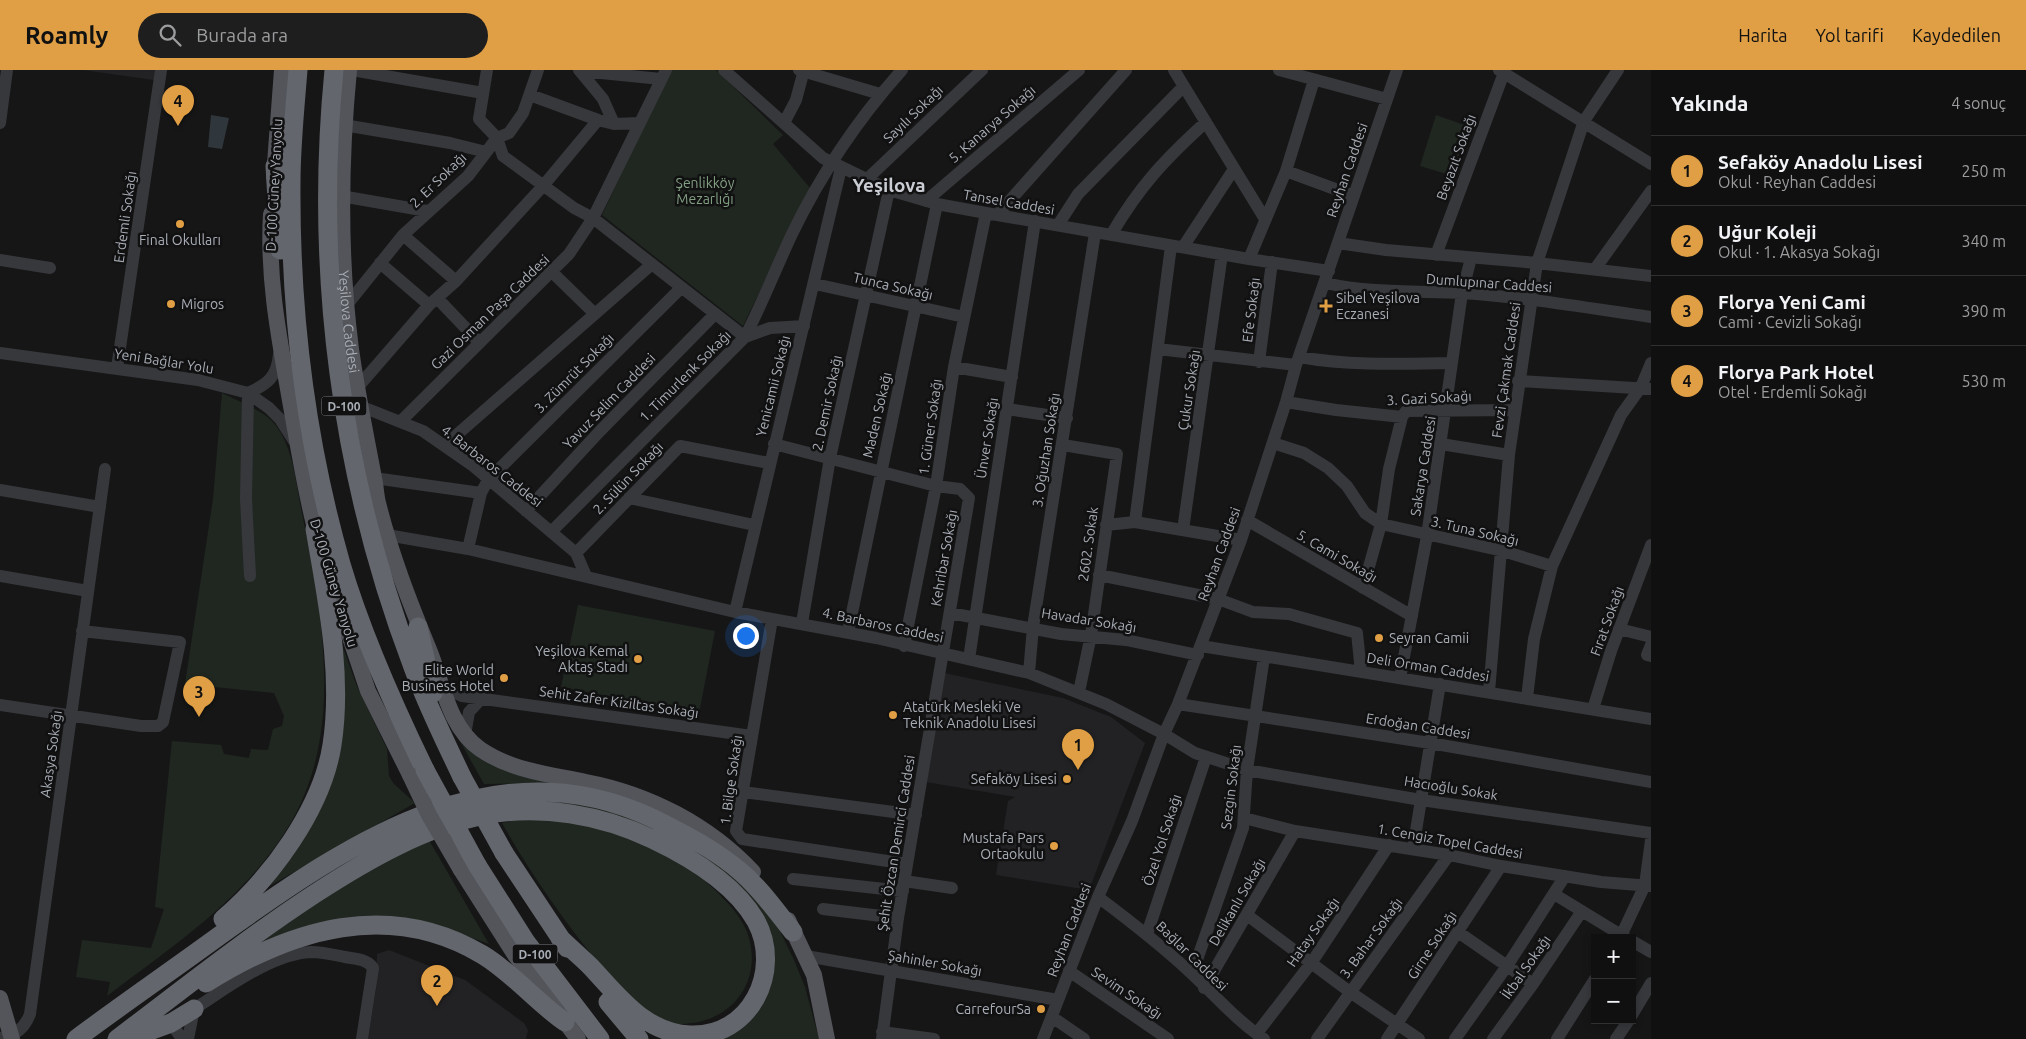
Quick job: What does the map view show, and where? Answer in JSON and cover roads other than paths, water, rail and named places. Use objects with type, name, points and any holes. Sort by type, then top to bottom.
[{"type":"highway","name":"D-100","points":[[298,70],[291,165],[291,226],[298,335],[322,480],[342,566],[418,773],[469,867],[600,1039]]},
{"type":"highway","name":"D-100","points":[[334,70],[326,162],[327,238],[332,316],[344,405],[364,506],[388,596],[413,668],[439,729],[462,777],[504,853],[560,938],[606,1000],[639,1039]]},
{"type":"highway","points":[[276,166],[282,284],[290,333],[296,356],[303,371]]},
{"type":"highway","points":[[129,999],[237,908],[257,887],[295,836],[321,779],[332,746],[335,689],[329,610],[315,529]]},
{"type":"highway","points":[[418,627],[439,729]]},
{"type":"highway","points":[[76,1039],[271,898],[367,839],[435,810],[476,797],[515,792],[588,796],[626,807],[662,822],[704,844],[741,872],[793,932]]},
{"type":"highway","points":[[117,1039],[234,948],[355,869],[429,832],[462,821],[506,813],[547,812],[587,817],[624,827],[678,853],[706,871],[746,906],[762,935],[766,948],[766,970],[762,987],[755,1001],[736,1021],[715,1032],[691,1035],[678,1033],[655,1026],[634,1013],[591,967],[560,938]]},
{"type":"highway","points":[[140,1022],[255,954],[290,939],[332,928],[378,924],[431,932],[482,955],[513,976],[550,1012],[565,1022]]},
{"type":"highway","points":[[128,1039],[171,1023],[194,1009]]},
{"type":"main road","name":"D-100 Güney Yanyolu","points":[[282,70],[269,246],[280,343],[298,447],[315,529],[368,691],[418,773]]},
{"type":"main road","name":"Yeşilova Caddesi","points":[[349,70],[344,125],[341,196],[346,306],[360,406],[377,501],[387,535],[418,627],[452,712],[465,735]]},
{"type":"main road","points":[[465,735],[485,752],[515,767],[587,782],[632,794],[674,813],[712,835],[760,880],[786,916],[814,975],[828,1039]]},
{"type":"main road","points":[[469,867],[515,955],[578,1039]]},
{"type":"main road","points":[[0,998],[7,1037]]},
{"type":"street","points":[[0,123],[7,70]]},
{"type":"street","name":"Erdemli Sokağı","points":[[117,368],[161,70]]},
{"type":"street","points":[[352,70],[483,93]]},
{"type":"street","points":[[486,70],[479,119],[497,138],[503,156],[574,208],[593,218],[744,337],[770,328],[804,326]]},
{"type":"street","name":"2. Er Sokağı","points":[[346,306],[404,234],[427,211],[468,176],[497,138],[509,132],[523,113],[538,70]]},
{"type":"street","name":"Tansel Caddesi","points":[[724,70],[823,158],[865,181],[889,190],[932,203],[1249,260],[1272,262],[1327,277]]},
{"type":"street","points":[[784,123],[796,100],[802,70],[880,94]]},
{"type":"street","name":"1. Timurlenk Sokağı","points":[[552,532],[744,337],[765,298],[792,234],[880,94],[902,70]]},
{"type":"street","name":"Sayılı Sokağı","points":[[865,181],[982,70]]},
{"type":"street","name":"5. Kanarya Sokağı","points":[[932,203],[1079,70]]},
{"type":"street","name":"1. Güner Sokağı","points":[[904,646],[936,486],[954,367],[964,317],[992,214],[1126,70]]},
{"type":"street","points":[[1174,70],[1265,219]]},
{"type":"street","points":[[1279,70],[1387,99]]},
{"type":"street","name":"Reyhan Caddesi","points":[[1043,1039],[1098,897],[1132,820],[1241,540],[1286,402],[1297,361],[1397,70]]},
{"type":"street","name":"Fevzi Çakmak Caddesi","points":[[1489,692],[1509,455],[1518,381],[1537,263],[1584,121],[1618,70]]},
{"type":"street","points":[[580,71],[664,75]]},
{"type":"street","points":[[580,71],[603,99],[614,124]]},
{"type":"street","points":[[1502,71],[1651,164]]},
{"type":"street","name":"Beyazıt Sokağı","points":[[1436,255],[1502,71]]},
{"type":"street","name":"Gazi Osman Paşa Caddesi","points":[[401,421],[479,342],[553,273],[569,254],[593,218],[664,75]]},
{"type":"street","points":[[1249,260],[1286,171],[1314,80]]},
{"type":"street","points":[[1058,226],[1078,194],[1183,87]]},
{"type":"street","points":[[530,95],[598,120],[614,124],[639,123]]},
{"type":"street","points":[[357,388],[433,301],[456,281],[543,186],[598,120]]},
{"type":"street","points":[[1111,236],[1132,200],[1166,158],[1206,122]]},
{"type":"street","points":[[344,125],[450,143],[486,152]]},
{"type":"street","name":"Yenicamii Sokağı","points":[[735,612],[769,463],[815,284],[836,165]]},
{"type":"street","points":[[1135,522],[1158,349],[1177,247],[1234,169]]},
{"type":"street","points":[[1286,171],[1354,196]]},
{"type":"street","name":"2. Demir Sokağı","points":[[802,623],[830,458],[889,190]]},
{"type":"street","points":[[1595,269],[1651,191]]},
{"type":"street","points":[[341,196],[427,211]]},
{"type":"street","name":"Maden Sokağı","points":[[848,632],[880,470],[916,307],[932,203]]},
{"type":"street","name":"Ünver Sokağı","points":[[969,659],[1036,221]]},
{"type":"street","name":"3. Oğuzhan Sokağı","points":[[1029,673],[1033,627],[1096,233]]},
{"type":"street","points":[[404,234],[456,281]]},
{"type":"street","points":[[1338,243],[1436,255],[1537,263],[1651,276]]},
{"type":"street","name":"Çukur Sokağı","points":[[1183,530],[1222,254]]},
{"type":"street","name":"Sakarya Caddesi","points":[[1400,678],[1427,536],[1462,294],[1472,258]]},
{"type":"street","points":[[0,260],[50,268]]},
{"type":"street","name":"Efe Sokağı","points":[[1259,362],[1272,262]]},
{"type":"street","points":[[380,263],[433,301],[479,342]]},
{"type":"street","points":[[445,445],[652,264]]},
{"type":"street","points":[[553,273],[595,314]]},
{"type":"street","name":"Dumlupınar Caddesi","points":[[1327,277],[1389,292],[1462,294],[1530,299],[1651,317]]},
{"type":"street","name":"Tunca Sokağı","points":[[815,284],[964,317]]},
{"type":"street","name":"3. Zümrüt Sokağı","points":[[468,549],[481,493],[488,480],[681,288]]},
{"type":"street","name":"Yavuz Selim Caddesi","points":[[526,511],[600,431],[715,314]]},
{"type":"street","points":[[250,576],[246,499],[248,393],[265,385],[276,372],[280,343]]},
{"type":"street","points":[[1158,349],[1209,354],[1259,362],[1297,361],[1370,365],[1452,363]]},
{"type":"street","name":"Yeni Bağlar Yolu","points":[[0,353],[198,380],[248,393],[269,408],[280,419],[298,447]]},
{"type":"street","points":[[1527,698],[1534,640],[1552,566],[1621,414],[1646,388],[1651,363]]},
{"type":"street","points":[[954,367],[1012,378]]},
{"type":"street","points":[[1518,381],[1646,388]]},
{"type":"street","name":"3. Gazi Sokağı","points":[[1286,402],[1336,410],[1402,417],[1406,411],[1515,410]]},
{"type":"street","name":"4. Barbaros Caddesi","points":[[360,406],[401,421],[445,445],[576,553],[586,576]]},
{"type":"street","points":[[1007,409],[1067,418]]},
{"type":"street","points":[[1363,588],[1381,524],[1389,469],[1402,417]]},
{"type":"street","name":"3. Tuna Sokağı","points":[[1273,443],[1304,454],[1328,468],[1347,486],[1365,513],[1381,524],[1427,536],[1502,551],[1552,566]]},
{"type":"street","points":[[774,444],[936,486]]},
{"type":"street","points":[[1441,444],[1509,455]]},
{"type":"street","name":"2602. Sokak","points":[[1063,445],[1117,454],[1098,575],[1091,635],[1079,692]]},
{"type":"street","name":"2. Sülün Sokağı","points":[[576,553],[680,446],[769,463]]},
{"type":"street","name":"Akasya Sokağı","points":[[7,1037],[20,1030],[30,1014],[105,469]]},
{"type":"street","points":[[374,478],[481,493]]},
{"type":"street","name":"Kehribar Sokağı","points":[[936,486],[960,489],[969,498],[944,653]]},
{"type":"street","points":[[0,490],[100,508]]},
{"type":"street","points":[[629,498],[754,525]]},
{"type":"street","name":"5. Cami Sokağı","points":[[1247,520],[1412,616]]},
{"type":"street","points":[[1106,526],[1135,522],[1241,540]]},
{"type":"street","name":"4. Barbaros Caddesi","points":[[387,535],[468,549],[735,612],[848,632],[1029,673],[1079,692],[1206,757]]},
{"type":"street","name":"Fırat Sokağı","points":[[1593,709],[1619,629],[1648,564],[1651,545]]},
{"type":"street","points":[[1098,575],[1218,598],[1253,612],[1288,614],[1357,634],[1360,672]]},
{"type":"street","points":[[0,576],[88,591]]},
{"type":"street","name":"Havadar Sokağı","points":[[950,614],[1033,627],[1061,634],[1091,635],[1199,650]]},
{"type":"street","name":"1. Bilge Sokağı","points":[[772,619],[736,831],[742,839],[907,864]]},
{"type":"street","points":[[1619,629],[1651,638]]},
{"type":"street","points":[[0,705],[141,726],[158,726],[166,716],[180,642],[82,630]]},
{"type":"street","points":[[1651,645],[1647,655],[1651,656]]},
{"type":"street","name":"Deli Orman Caddesi","points":[[1199,650],[1264,657],[1651,719]]},
{"type":"street","name":"Şehit Özcan Demirci Caddesi","points":[[882,1035],[898,918],[944,653]]},
{"type":"street","name":"Sezgin Sokağı","points":[[1192,974],[1243,828],[1247,770],[1264,657]]},
{"type":"street","name":"Sehit Zafer Kiziltas Sokağı","points":[[440,680],[445,688],[462,696],[752,736]]},
{"type":"street","points":[[1413,849],[1440,684]]},
{"type":"street","points":[[465,735],[468,712],[482,698]]},
{"type":"street","name":"Erdoğan Caddesi","points":[[1178,704],[1430,743],[1651,782]]},
{"type":"street","name":"Hacıoğlu Sokak","points":[[1206,757],[1247,770],[1421,800],[1651,833]]},
{"type":"street","name":"Özel Yol Sokağı","points":[[1147,934],[1206,757]]},
{"type":"street","points":[[743,792],[916,816]]},
{"type":"street","name":"1. Cengiz Topel Caddesi","points":[[1244,818],[1296,831],[1449,855],[1501,866],[1648,886]]},
{"type":"street","name":"Delikanlı Sokağı","points":[[1204,988],[1296,831]]},
{"type":"street","points":[[1627,934],[1648,886],[1651,840]]},
{"type":"street","name":"Hatay Sokağı","points":[[1261,1037],[1390,845]]},
{"type":"street","name":"3. Bahar Sokağı","points":[[1317,1039],[1449,855]]},
{"type":"street","name":"Girne Sokağı","points":[[1388,1039],[1501,866]]},
{"type":"street","points":[[1456,1039],[1507,966],[1565,876]]},
{"type":"street","points":[[792,879],[952,888]]},
{"type":"street","points":[[1554,894],[1619,934]]},
{"type":"street","name":"Bağlar Caddesi","points":[[1098,897],[1147,934],[1192,974],[1219,1003],[1261,1037]]},
{"type":"street","points":[[823,909],[898,918]]},
{"type":"street","name":"İkbal Sokağı","points":[[1492,1039],[1533,984],[1582,911]]},
{"type":"street","points":[[1247,915],[1350,992],[1419,1039]]},
{"type":"street","points":[[1458,932],[1533,984]]},
{"type":"street","points":[[1636,944],[1651,952]]},
{"type":"street","points":[[188,1039],[194,1009],[250,974],[299,954],[312,952],[362,960],[373,968],[362,1039]]},
{"type":"street","name":"Şahinler Sokağı","points":[[806,956],[1058,1000]]},
{"type":"street","name":"Sevim Sokağı","points":[[1069,971],[1168,1039]]},
{"type":"street","points":[[1636,1008],[1651,983]]},
{"type":"street","points":[[1557,1039],[1591,985]]},
{"type":"street","points":[[1052,1017],[1084,1039]]},
{"type":"street","points":[[171,1023],[182,1039]]},
{"type":"street","points":[[1616,1039],[1625,1024]]},
{"type":"street","points":[[882,1035],[934,1039]]},
{"type":"place","name":"Florya Park Hotel","points":[[178,126]]},
{"type":"place","name":"Final Okulları","points":[[180,224]]},
{"type":"place","name":"Migros","points":[[171,304]]},
{"type":"place","name":"Sibel Yeşilova Eczanesi","points":[[1326,306]]},
{"type":"place","name":"Seyran Camii","points":[[1379,638]]},
{"type":"place","name":"Yeşilova Kemal Aktaş Stadı","points":[[638,659]]},
{"type":"place","name":"Elite World Business Hotel","points":[[504,678]]},
{"type":"place","name":"Atatürk Mesleki Ve Teknik Anadolu Lisesi","points":[[893,715]]},
{"type":"place","name":"Florya Yeni Cami","points":[[199,717]]},
{"type":"place","name":"Sefaköy Anadolu Lisesi","points":[[1078,770]]},
{"type":"place","name":"Sefaköy Lisesi","points":[[1067,779]]},
{"type":"place","name":"Mustafa Pars Ortaokulu","points":[[1054,846]]},
{"type":"place","name":"Uğur Koleji","points":[[437,1006]]},
{"type":"place","name":"CarrefourSa","points":[[1041,1009]]},
{"type":"district","name":"Yeşilova","points":[[889,185]]},
{"type":"park label","name":"Şenlikköy Mezarlığı","points":[[705,192]]}]
